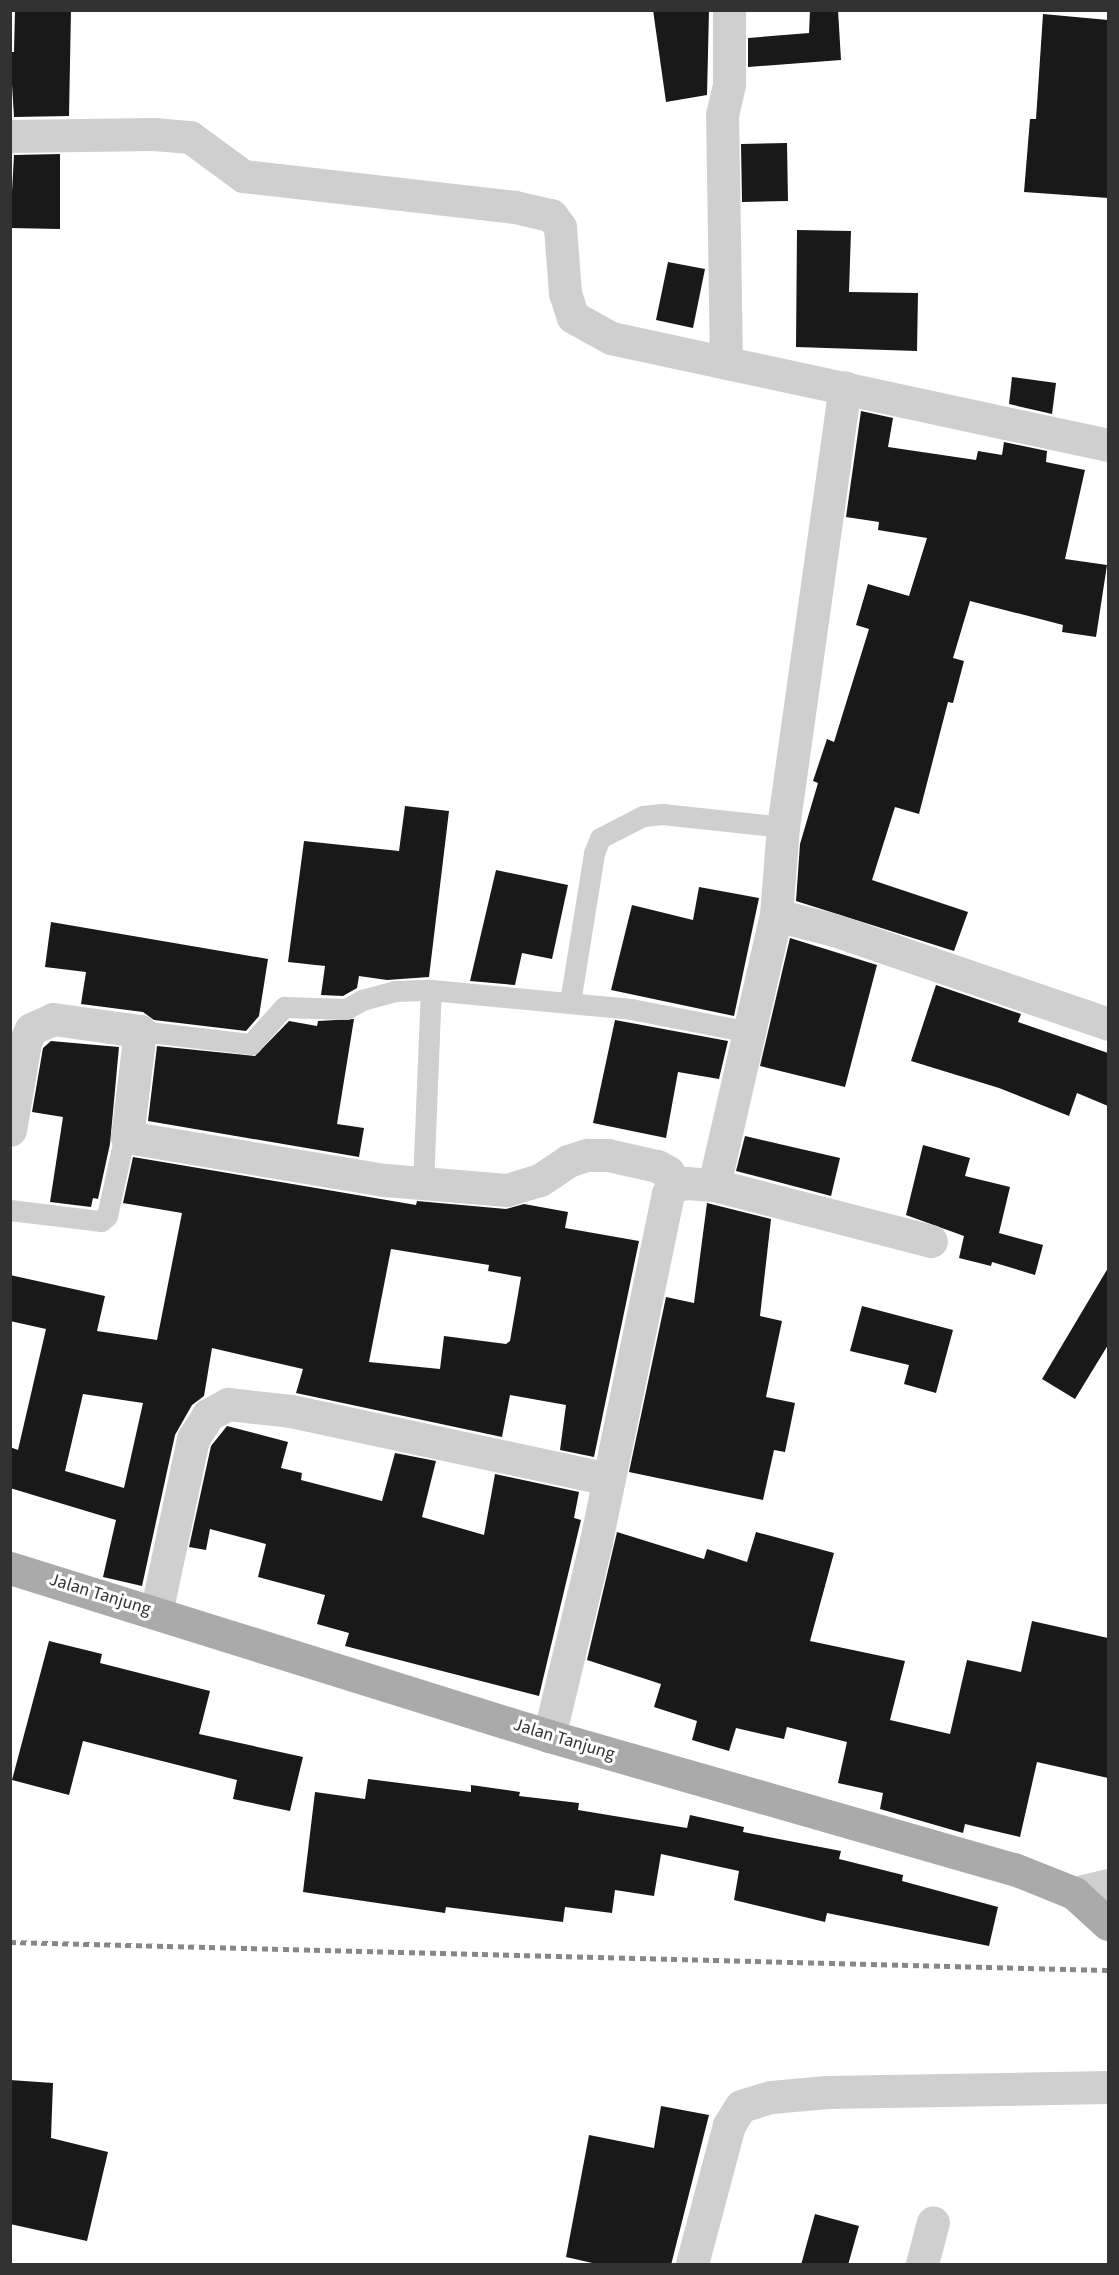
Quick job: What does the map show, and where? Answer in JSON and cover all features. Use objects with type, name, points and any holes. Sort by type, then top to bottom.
[{"type":"main road","name":"Jalan Tanjung","points":[[10,1568],[549,1736],[1014,1869],[1074,1893],[1108,1924]]},
{"type":"street","points":[[726,363],[722,115],[729,84],[729,10]]},
{"type":"street","points":[[10,136],[154,134],[190,137],[243,176],[515,207],[550,215],[560,227],[566,293],[573,317],[611,338],[1108,445]]},
{"type":"street","points":[[714,1185],[776,915],[783,827],[844,387]]},
{"type":"street","points":[[776,915],[834,930],[1108,1024]]},
{"type":"street","points":[[10,1130],[20,1059],[32,1029],[53,1019],[140,1031],[125,1134],[423,1185],[507,1190],[540,1180],[586,1155],[657,1166],[668,1172],[674,1186]]},
{"type":"street","points":[[549,1736],[607,1479],[665,1202],[674,1186],[686,1183],[714,1185],[931,1241]]},
{"type":"street","points":[[156,1613],[193,1439],[208,1415],[228,1404],[291,1411],[607,1479]]},
{"type":"street","points":[[1074,1893],[1108,1885]]},
{"type":"street","points":[[692,2265],[729,2125],[741,2106],[771,2097],[827,2092],[1108,2087]]},
{"type":"street","points":[[922,2265],[933,2222]]},
{"type":"lane","points":[[570,1002],[594,852],[600,838],[643,816],[662,814],[783,827]]},
{"type":"lane","points":[[423,1185],[431,990]]},
{"type":"lane","points":[[140,1031],[251,1044],[284,1007],[346,1009],[362,1000],[396,991],[431,990],[631,1008],[749,1032]]},
{"type":"lane","points":[[10,1210],[101,1221],[107,1216],[125,1134]]},
{"type":"building","points":[[15,10],[71,10],[69,116],[14,117],[10,52],[14,52]]},
{"type":"building","points":[[653,10],[709,10],[707,95],[666,102]]},
{"type":"building","points":[[810,10],[838,10],[841,60],[748,67],[748,38],[809,33]]},
{"type":"building","points":[[1043,14],[1108,20],[1108,198],[1024,192],[1030,119],[1036,119]]},
{"type":"building","points":[[787,143],[788,201],[742,202],[741,144]]},
{"type":"building","points":[[60,154],[60,229],[10,228],[14,155]]},
{"type":"building","points":[[797,230],[851,231],[849,292],[918,293],[917,351],[796,347]]},
{"type":"building","points":[[668,262],[705,269],[693,328],[656,320]]},
{"type":"building","points":[[1012,377],[1056,383],[1052,414],[1009,404]]},
{"type":"building","points":[[861,411],[893,418],[888,447],[976,460],[978,451],[1002,455],[1004,442],[1047,451],[1046,462],[1085,470],[1065,559],[1107,565],[1096,637],[1062,632],[1063,625],[970,601],[953,658],[964,661],[953,703],[948,702],[919,814],[895,807],[872,880],[968,912],[954,951],[796,901],[800,844],[818,783],[813,781],[827,739],[834,742],[869,629],[856,625],[868,584],[909,596],[927,538],[878,530],[879,522],[846,517]]},
{"type":"building","points":[[405,806],[449,811],[429,977],[387,980],[359,976],[357,988],[343,996],[321,995],[325,966],[288,962],[304,841],[399,851]]},
{"type":"building","points":[[496,870],[568,885],[552,959],[522,953],[515,985],[470,981]]},
{"type":"building","points":[[699,887],[759,898],[734,1016],[611,990],[632,905],[693,920]]},
{"type":"building","points":[[51,922],[268,959],[259,1016],[246,1031],[154,1020],[143,1012],[81,1004],[86,972],[45,967]]},
{"type":"building","points":[[790,938],[877,965],[845,1087],[760,1066]]},
{"type":"building","points":[[936,985],[1021,1014],[1018,1022],[1108,1053],[1108,1106],[1077,1093],[1069,1116],[999,1088],[911,1061]]},
{"type":"building","points":[[354,1019],[337,1124],[364,1128],[359,1157],[148,1121],[157,1046],[255,1056],[289,1021],[317,1026],[318,1021]]},
{"type":"building","points":[[615,1020],[728,1041],[719,1079],[678,1072],[666,1138],[593,1123]]},
{"type":"building","points":[[51,1041],[119,1047],[110,1144],[98,1199],[93,1198],[91,1207],[50,1202],[63,1117],[32,1112],[43,1048]]},
{"type":"building","points":[[745,1136],[840,1158],[831,1196],[736,1171]]},
{"type":"building","points":[[923,1145],[970,1158],[965,1176],[1010,1187],[999,1233],[1043,1245],[1035,1275],[992,1262],[991,1266],[959,1258],[964,1236],[906,1215]]},
{"type":"building","points":[[133,1157],[416,1205],[417,1201],[506,1209],[524,1204],[568,1212],[565,1228],[639,1241],[594,1457],[560,1450],[566,1405],[510,1395],[502,1437],[296,1393],[303,1369],[212,1348],[204,1396],[192,1405],[175,1435],[142,1586],[103,1577],[116,1520],[10,1488],[10,1447],[18,1450],[46,1329],[10,1321],[10,1275],[105,1296],[97,1331],[157,1340],[182,1213],[123,1203]],"holes":[[[391,1249],[489,1265],[488,1271],[521,1277],[510,1341],[506,1344],[444,1336],[440,1369],[369,1362]],[[83,1394],[143,1403],[124,1488],[65,1471]]]},
{"type":"building","points":[[707,1203],[771,1219],[760,1316],[782,1321],[766,1397],[795,1403],[785,1452],[774,1450],[763,1500],[629,1472],[666,1297],[694,1303]]},
{"type":"building","points":[[1108,1268],[1108,1345],[1075,1399],[1042,1379]]},
{"type":"building","points":[[862,1306],[953,1330],[936,1393],[904,1384],[909,1365],[850,1351]]},
{"type":"building","points":[[227,1426],[288,1442],[281,1468],[302,1473],[301,1480],[382,1501],[395,1453],[436,1461],[422,1517],[484,1535],[495,1474],[579,1492],[574,1518],[581,1520],[539,1696],[345,1646],[349,1633],[317,1624],[325,1595],[258,1577],[266,1544],[210,1529],[206,1550],[189,1547],[211,1446]]},
{"type":"building","points":[[617,1532],[704,1559],[707,1549],[747,1562],[756,1532],[834,1553],[810,1641],[905,1661],[890,1720],[950,1734],[967,1660],[1021,1672],[1032,1621],[1108,1638],[1108,1778],[1037,1762],[1020,1837],[965,1824],[963,1833],[880,1809],[883,1793],[838,1783],[847,1742],[787,1727],[784,1739],[736,1728],[729,1751],[692,1740],[697,1721],[654,1707],[661,1684],[587,1660]]},
{"type":"building","points":[[49,1641],[102,1654],[100,1663],[210,1691],[199,1734],[303,1757],[290,1811],[233,1799],[237,1780],[83,1741],[69,1795],[12,1780]]},
{"type":"building","points":[[368,1779],[471,1792],[471,1785],[520,1792],[519,1796],[579,1803],[578,1810],[687,1828],[690,1815],[744,1827],[743,1832],[841,1851],[839,1859],[903,1875],[902,1881],[998,1907],[989,1946],[827,1913],[825,1922],[734,1900],[739,1871],[661,1854],[654,1896],[615,1890],[612,1913],[565,1907],[563,1922],[446,1907],[445,1913],[303,1892],[315,1792],[365,1799]]},
{"type":"building","points":[[10,2080],[53,2083],[51,2138],[108,2152],[87,2241],[10,2224]]},
{"type":"building","points":[[661,2106],[709,2115],[671,2265],[601,2265],[566,2257],[589,2135],[654,2148]]},
{"type":"building","points":[[815,2214],[859,2226],[848,2265],[801,2265]]},
{"type":"railway","points":[[10,1942],[1108,1970]]}]
